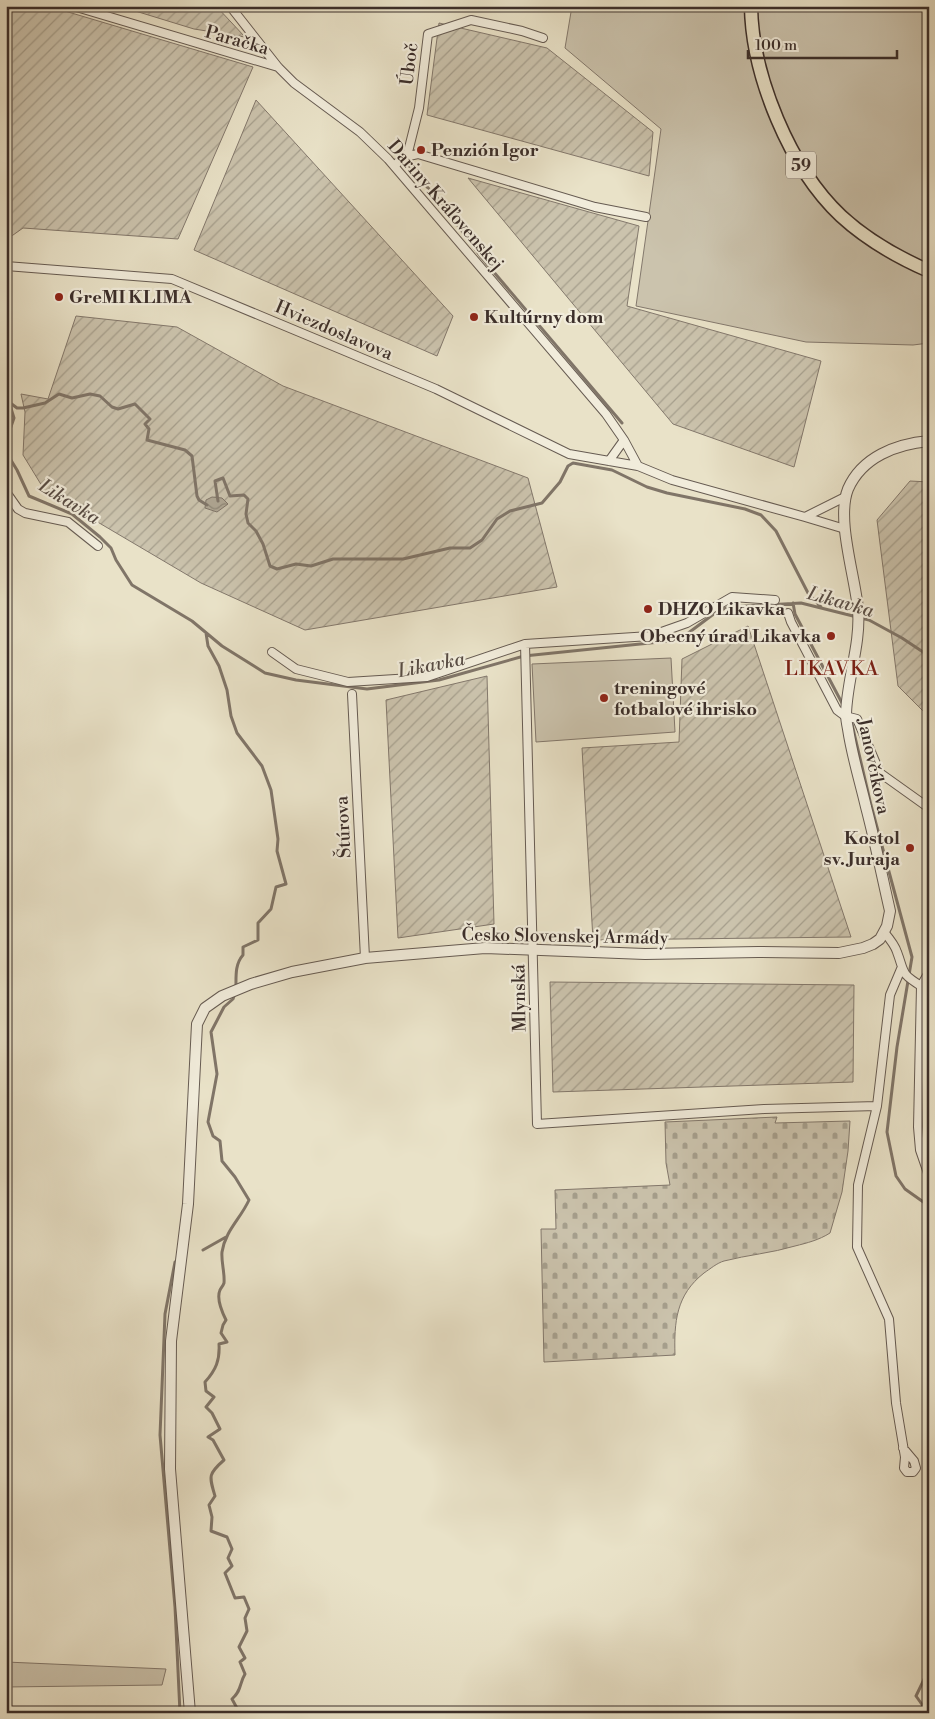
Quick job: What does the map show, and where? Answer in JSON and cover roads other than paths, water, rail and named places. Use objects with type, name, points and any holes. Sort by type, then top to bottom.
[{"type":"main road","name":"59","points":[[751,6],[756,47],[768,95],[781,129],[803,168],[829,203],[856,230],[897,256],[929,271]]},
{"type":"street","name":"Paračka","points":[[73,6],[278,67]]},
{"type":"street","name":"Dariny Kráľovenskej","points":[[230,6],[278,67],[294,83],[360,132],[394,166],[606,414],[624,440],[638,466]]},
{"type":"street","name":"Úboč","points":[[407,156],[419,108],[428,34],[471,20],[522,31],[543,38]]},
{"type":"street","points":[[394,166],[404,157],[418,154],[595,207],[646,217]]},
{"type":"street","name":"Hviezdoslavova","points":[[6,266],[172,279],[436,389],[569,454],[638,466]]},
{"type":"street","points":[[609,461],[624,440]]},
{"type":"street","points":[[805,517],[846,497],[857,474],[880,453],[929,441]]},
{"type":"street","points":[[638,466],[672,480],[845,529]]},
{"type":"street","points":[[6,492],[18,508],[25,513],[68,522],[98,546]]},
{"type":"street","name":"Janovčíkova","points":[[846,497],[845,529],[858,610],[858,627],[845,716],[851,750],[867,809],[890,910],[890,918],[884,932]]},
{"type":"street","points":[[272,652],[296,669],[348,682],[427,677],[525,647],[650,636],[687,622],[732,597],[776,600]]},
{"type":"street","points":[[788,613],[837,710],[845,716],[856,719],[880,773],[929,808]]},
{"type":"street","name":"Mlynská","points":[[525,647],[527,661],[537,1124],[764,1109],[877,1106]]},
{"type":"street","name":"Štúrova","points":[[352,694],[365,958]]},
{"type":"street","points":[[884,932],[897,951],[901,969],[908,978],[921,986]]},
{"type":"street","name":"Česko Slovenskej Armády","points":[[190,1713],[170,1469],[170,1351],[188,1204],[197,1024],[205,1008],[222,996],[251,984],[292,972],[365,958],[484,948],[645,954],[839,953],[872,944],[884,932]]},
{"type":"street","points":[[901,969],[890,995],[877,1106],[858,1184],[857,1247],[889,1319],[896,1403],[903,1448]]},
{"type":"street","points":[[929,972],[921,986],[918,1127],[920,1150],[929,1176]]},
{"type":"water","points":[[212,497],[222,498],[228,504],[217,512],[205,508],[206,500]]},
{"type":"waterway","points":[[407,165],[440,201],[481,257],[622,423]]},
{"type":"waterway","points":[[9,402],[17,408],[23,408],[45,403],[59,394],[72,398],[90,394],[100,396],[112,407],[118,409],[135,404],[150,419],[145,424],[149,429],[147,440],[185,450],[192,456],[197,496],[199,500],[207,505]]},
{"type":"waterway","name":"Likavka","points":[[6,402],[9,402],[14,418],[6,441]]},
{"type":"waterway","name":"Likavka","points":[[6,452],[29,496],[72,514],[100,537],[111,548],[116,560],[132,585],[192,621],[222,646],[265,673],[296,680],[367,689],[439,680],[524,656],[679,640],[715,613],[728,607],[801,603],[869,620],[902,638],[929,656]]},
{"type":"waterway","points":[[218,501],[215,481],[223,478],[230,496],[244,495],[248,499],[246,514],[248,523],[256,531],[263,544],[270,566],[277,569],[296,564],[311,566],[333,559],[403,559],[450,548],[470,548],[482,540],[497,519],[510,511],[542,503],[560,482],[568,466],[573,463],[612,470],[647,487],[667,493],[745,509],[761,515],[776,531],[808,593],[821,607]]},
{"type":"waterway","points":[[793,603],[795,614],[842,703]]},
{"type":"waterway","points":[[206,633],[208,646],[219,666],[227,690],[231,716],[237,733],[262,766],[271,790],[278,839],[277,851],[286,884],[276,887],[271,909],[258,923],[258,940],[243,947],[243,955],[237,970],[236,987]]},
{"type":"waterway","points":[[852,724],[871,805],[912,957],[897,1047],[887,1132],[896,1176],[905,1189],[929,1206]]},
{"type":"waterway","points":[[234,1713],[238,1710],[232,1699],[239,1690],[245,1674],[240,1662],[245,1658],[239,1647],[247,1631],[245,1618],[249,1609],[244,1597],[235,1598],[225,1573],[232,1566],[228,1558],[232,1549],[227,1537],[211,1531],[212,1517],[209,1505],[215,1496],[211,1476],[224,1460],[213,1440],[208,1437],[220,1429],[212,1413],[206,1407],[214,1397],[206,1391],[205,1382],[217,1365],[219,1344],[227,1342],[221,1333],[226,1320],[219,1297],[224,1283],[222,1252],[226,1238],[249,1200],[235,1177],[222,1161],[220,1141],[213,1136],[208,1122],[217,1074],[211,1032],[224,1007],[233,999],[235,993]]},
{"type":"waterway","points":[[203,1250],[226,1237]]},
{"type":"waterway","points":[[175,1262],[165,1314],[160,1435],[175,1607],[180,1713]]},
{"type":"waterway","points":[[928,1713],[916,1696],[929,1669]]},
{"type":"place","name":"Penzión Igor","points":[[421,150]]},
{"type":"place","name":"GreMI KLIMA","points":[[59,297]]},
{"type":"place","name":"Kultúrny dom","points":[[474,317]]},
{"type":"place","name":"DHZO Likavka","points":[[648,609]]},
{"type":"place","name":"Obecný úrad Likavka","points":[[831,636]]},
{"type":"place","name":"treningové fotbalové ihrisko","points":[[604,698]]},
{"type":"place","name":"Kostol sv. Juraja","points":[[910,848]]},
{"type":"district","name":"LIKAVKA","points":[[832,668]]}]
